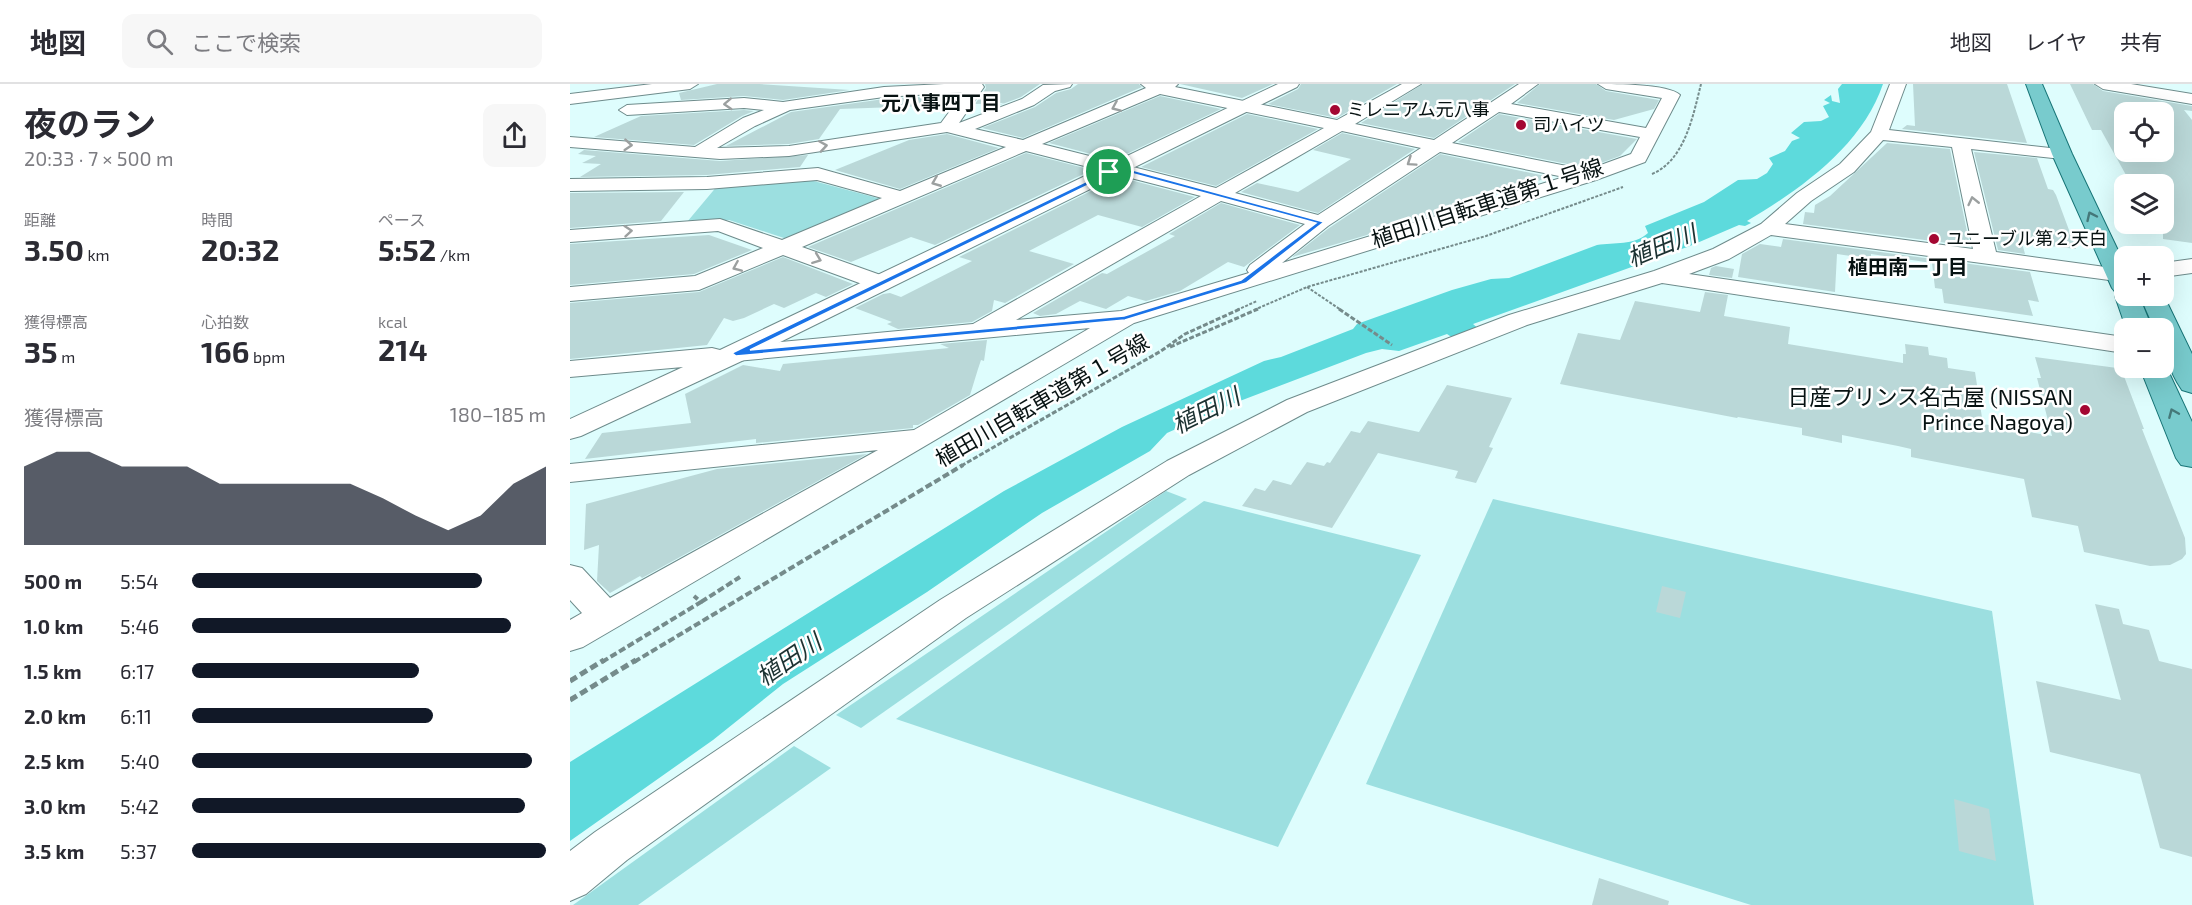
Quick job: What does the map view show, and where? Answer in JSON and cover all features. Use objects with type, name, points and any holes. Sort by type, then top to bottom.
[{"type":"main road","points":[[2034,84],[2062,154],[2114,267]]},
{"type":"main road","points":[[2052,84],[2068,118]]},
{"type":"main road","points":[[2174,359],[2192,384]]},
{"type":"main road","points":[[2174,366],[2192,458]]},
{"type":"street","points":[[570,99],[650,87],[690,84]]},
{"type":"street","points":[[825,100],[838,84]]},
{"type":"street","points":[[572,143],[720,154],[789,151],[951,128],[1028,102],[1049,88],[1064,84]]},
{"type":"street","points":[[570,430],[736,353],[1291,84]]},
{"type":"street","points":[[982,330],[1413,84]]},
{"type":"street","points":[[1243,282],[1321,222],[1530,84]]},
{"type":"street","points":[[570,369],[1125,318],[1589,176],[1638,158],[1672,95],[1606,84]]},
{"type":"street","points":[[570,879],[611,846],[953,609],[1168,474],[1296,406],[1518,320],[1662,276],[1720,254],[1768,228],[1804,196],[1847,168],[1879,134],[1898,84]]},
{"type":"street","points":[[2103,84],[2192,99]]},
{"type":"street","points":[[570,294],[699,283],[1025,146],[1159,86],[1340,126],[1589,176]]},
{"type":"street","points":[[650,87],[622,113],[744,104],[786,106],[884,92],[976,87],[951,128]]},
{"type":"street","points":[[700,151],[749,122],[786,106]]},
{"type":"street","points":[[1496,106],[1650,134]]},
{"type":"street","points":[[951,128],[1118,168],[1321,222]]},
{"type":"street","points":[[572,143],[597,129]]},
{"type":"street","points":[[1879,134],[2062,154]]},
{"type":"street","points":[[1960,143],[1986,258]]},
{"type":"street","points":[[669,228],[707,183],[720,154]]},
{"type":"street","points":[[570,185],[707,183],[818,174],[900,197]]},
{"type":"street","points":[[570,236],[720,225],[881,283]]},
{"type":"street","points":[[1768,228],[1986,258],[2114,284]]},
{"type":"street","points":[[2174,268],[2192,266]]},
{"type":"street","points":[[1662,276],[2114,344]]},
{"type":"street","points":[[570,637],[923,437],[1125,318]]},
{"type":"street","points":[[571,477],[923,437]]},
{"type":"street","points":[[570,577],[606,617]]},
{"type":"path","points":[[1307,287],[1413,359]]},
{"type":"path","name":"植田川自転車道第１号線","points":[[570,700],[1016,433],[1161,351],[1185,334],[1268,296]]},
{"type":"path","points":[[701,602],[740,577]]},
{"type":"shaded area","points":[[810,180],[881,199],[790,240],[729,220],[687,222],[718,185]]},
{"type":"shaded area","points":[[1166,491],[1187,499],[861,728],[836,715]]},
{"type":"shaded area","points":[[1493,499],[1992,611],[2034,905],[1751,905],[1366,784]]},
{"type":"shaded area","points":[[1204,501],[1421,555],[1278,847],[896,719]]},
{"type":"shaded area","points":[[794,746],[831,768],[638,905],[573,905]]},
{"type":"water","name":"植田川","points":[[1842,84],[1883,84],[1873,106],[1845,146],[1808,180],[1747,221],[1751,223],[1745,226],[1739,225],[1690,246],[1473,324],[1481,331],[1456,340],[1447,334],[1399,351],[1382,349],[1366,353],[1232,404],[1167,433],[1150,451],[1042,513],[927,592],[783,684],[713,740],[570,841],[570,762],[1004,491],[1122,427],[1264,361],[1281,357],[1353,329],[1357,324],[1452,290],[1491,279],[1509,278],[1597,245],[1636,240],[1648,233],[1645,226],[1704,202],[1738,180],[1757,179],[1767,173],[1773,164],[1769,158],[1785,151],[1792,141],[1800,138],[1791,133],[1804,122],[1821,121],[1829,117],[1823,106],[1830,103],[1824,100],[1831,95],[1832,101],[1840,103],[1838,89]]},
{"type":"building","points":[[717,84],[759,84],[850,90],[783,100],[744,96],[681,100],[679,93]]},
{"type":"building","points":[[985,84],[1040,84],[1021,97],[965,118],[1004,103],[975,104],[986,88]]},
{"type":"building","points":[[1078,84],[1139,84],[1142,87],[1023,138],[982,128],[1035,107],[1056,93],[1071,89]]},
{"type":"building","points":[[1180,84],[1273,84],[1242,98]]},
{"type":"building","points":[[1301,84],[1397,84],[1337,118],[1268,104],[1298,89]]},
{"type":"building","points":[[1423,84],[1515,84],[1434,138],[1361,123]]},
{"type":"building","points":[[1540,84],[1596,84],[1606,91],[1659,100],[1654,109],[1614,120],[1517,103]]},
{"type":"building","points":[[1913,84],[2007,84],[2027,143],[1902,129],[1907,125],[1915,126]]},
{"type":"building","points":[[2070,84],[2093,84],[2103,91],[2168,102],[2114,102],[2114,153],[2101,130],[2092,130]]},
{"type":"building","points":[[959,95],[952,105],[840,109],[819,139],[789,144],[726,146],[791,112],[884,99]]},
{"type":"building","points":[[1160,96],[1221,109],[1114,160],[1049,143]]},
{"type":"building","points":[[2174,103],[2192,106],[2192,111],[2184,110],[2192,120],[2192,243],[2163,239],[2163,234],[2174,234],[2174,174],[2125,174],[2119,162],[2174,162]]},
{"type":"building","points":[[754,111],[694,145],[594,137],[641,116]]},
{"type":"building","points":[[1247,114],[1318,129],[1216,186],[1141,167]]},
{"type":"building","points":[[1499,114],[1637,139],[1620,156],[1587,168],[1458,142]]},
{"type":"building","points":[[1342,133],[1415,149],[1318,213],[1241,192],[1257,183],[1298,192],[1351,159],[1313,150]]},
{"type":"building","points":[[947,134],[999,148],[900,189],[835,170],[909,140]]},
{"type":"building","points":[[1887,143],[1950,149],[1970,246],[1803,224],[1805,212],[1814,213],[1815,205],[1830,196]]},
{"type":"building","points":[[584,150],[720,161],[808,155],[800,167],[707,175],[580,177],[601,164],[582,163],[596,156],[578,154]]},
{"type":"building","points":[[1974,152],[2037,158],[2048,189],[2053,190],[2056,195],[2076,249],[2022,243],[2025,254],[1998,250]]},
{"type":"building","points":[[1026,153],[1092,170],[935,245],[911,237],[851,262],[808,247]]},
{"type":"building","points":[[1440,154],[1550,177],[1423,218],[1417,215],[1405,223],[1381,230],[1376,229],[1367,235],[1292,257],[1329,228]]},
{"type":"building","points":[[1119,177],[1195,197],[1142,227],[1098,215],[1029,251],[1074,264],[1005,303],[994,300],[992,311],[972,322],[898,329],[887,324],[892,322],[855,308],[883,294],[890,293],[901,297],[972,261],[959,257]]},
{"type":"building","points":[[684,192],[661,221],[570,228],[570,193]]},
{"type":"building","points":[[1221,203],[1300,225],[1244,267],[1228,262],[1180,291],[1146,301],[1128,296],[1106,309],[1080,301],[1056,314],[1040,316],[1033,313],[1102,273],[1107,274],[1175,236],[1169,234]]},
{"type":"building","points":[[709,235],[752,250],[694,274],[570,285],[570,244]]},
{"type":"building","points":[[1783,239],[2030,272],[2039,302],[2028,300],[2033,316],[1944,303],[1942,289],[1935,288],[1932,263],[1871,254],[1871,259],[1837,254],[1835,292],[1738,277],[1742,254],[1760,244],[1781,247]]},
{"type":"building","points":[[783,257],[853,284],[826,297],[816,293],[784,308],[774,304],[744,318],[733,321],[724,318],[707,345],[570,359],[570,303],[699,292]]},
{"type":"building","points":[[1716,266],[1734,269],[1732,278],[1709,275],[1711,268]]},
{"type":"building","points":[[1705,292],[1728,295],[1724,316],[1790,327],[1788,344],[1903,363],[1903,354],[1906,354],[1905,344],[1928,347],[1929,355],[1947,358],[1948,368],[1975,372],[1983,424],[2052,436],[2037,378],[2041,378],[2035,357],[2114,368],[2114,378],[2125,378],[2185,538],[2186,554],[2182,559],[2170,565],[2150,566],[2084,552],[2078,526],[2032,517],[2024,479],[1911,457],[1911,449],[1898,446],[1842,435],[1842,443],[1802,435],[1802,428],[1560,384],[1578,333],[1620,340],[1635,301],[1700,312]]},
{"type":"building","points":[[987,340],[984,361],[981,360],[970,395],[918,425],[913,425],[913,428],[756,443],[756,439],[585,459],[602,433],[691,423],[685,394],[743,365],[780,371],[783,364],[949,348],[940,344]]},
{"type":"building","points":[[1447,385],[1512,398],[1489,447],[1493,448],[1476,483],[1455,478],[1458,471],[1378,453],[1332,528],[1242,506],[1255,488],[1265,491],[1273,480],[1291,485],[1307,462],[1324,466],[1327,462],[1330,463],[1351,431],[1360,433],[1368,421],[1419,432]]},
{"type":"building","points":[[867,454],[642,578],[640,576],[610,593],[597,581],[599,545],[584,550],[586,504],[717,469]]},
{"type":"building","points":[[1662,586],[1686,592],[1680,618],[1656,612]]},
{"type":"building","points":[[2095,604],[2119,609],[2123,624],[2149,630],[2159,661],[2192,669],[2192,857],[2160,848],[2140,774],[2050,752],[2036,681],[2121,700]]},
{"type":"building","points":[[1954,799],[1989,809],[1996,861],[1959,851]]},
{"type":"building","points":[[1599,878],[1669,901],[1668,905],[1592,905]]},
{"type":"place","name":"ミレニアム元八事","points":[[1335,110]]},
{"type":"place","name":"司ハイツ","points":[[1521,125]]},
{"type":"place","name":"ユニーブル第２天白","points":[[1934,239]]},
{"type":"place","name":"日産プリンス名古屋 (NISSAN Prince Nagoya)","points":[[2085,410]]},
{"type":"district","name":"元八事四丁目","points":[[941,103]]},
{"type":"district","name":"植田南一丁目","points":[[1908,267]]},
{"type":"route","points":[[1118,168],[1321,222],[1243,282],[1125,318],[736,353],[957,246],[1109,172],[1118,168]]}]
